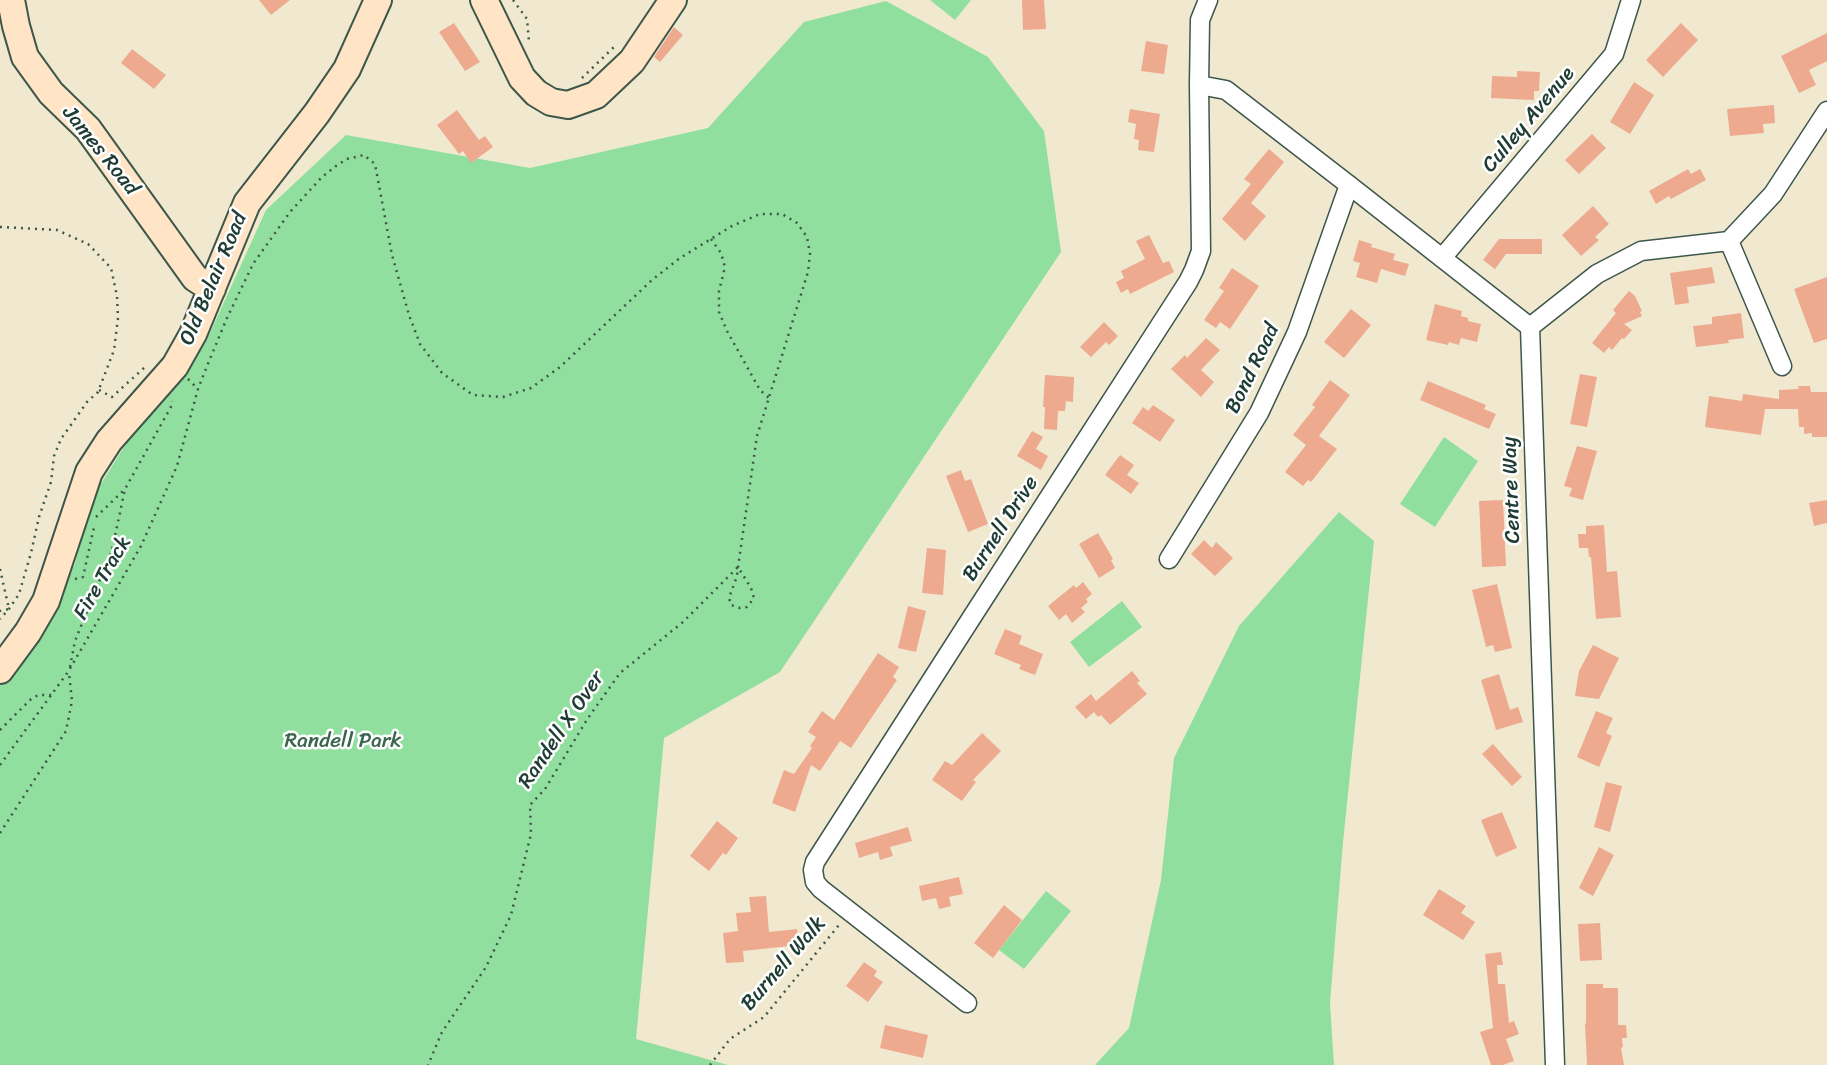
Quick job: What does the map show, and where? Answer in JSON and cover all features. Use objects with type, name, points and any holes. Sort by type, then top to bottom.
[{"type":"main road","name":"James Road","points":[[11,0],[25,57],[51,93],[88,129],[195,278],[212,289]]},
{"type":"main road","name":"Old Belair Road","points":[[0,670],[28,632],[46,601],[89,472],[162,364],[193,334],[247,203],[317,113],[347,69],[378,0]]},
{"type":"main road","points":[[484,0],[522,78],[536,93],[551,102],[568,105],[596,95],[632,61],[673,0]]},
{"type":"street","name":"Burnell Drive","points":[[967,1003],[815,882],[813,870],[815,862],[1194,271],[1201,251],[1200,20],[1208,0]]},
{"type":"street","name":"Culley Avenue","points":[[1442,258],[1614,54],[1631,0]]},
{"type":"street","points":[[1199,85],[1226,90],[1530,327],[1597,274],[1641,251],[1730,241],[1773,194],[1827,111]]},
{"type":"street","name":"Bond Road","points":[[1169,559],[1259,413],[1297,332],[1349,185]]},
{"type":"street","points":[[1730,241],[1783,366]]},
{"type":"street","name":"Centre Way","points":[[1530,327],[1555,1065]]},
{"type":"path","points":[[513,0],[527,19],[529,43]]},
{"type":"path","points":[[575,83],[616,46]]},
{"type":"path","name":"Fire Track","points":[[0,765],[68,672],[141,546],[177,466],[198,389],[253,264],[290,212],[322,177],[347,159],[364,155],[375,164],[392,255],[420,344],[442,373],[473,395],[503,397],[531,388],[560,367],[652,280],[711,239]]},
{"type":"path","points":[[738,567],[754,598],[747,607],[740,608],[731,605],[729,598],[738,567],[757,436],[769,398],[808,272],[810,254],[807,237],[797,223],[782,214],[760,214],[711,239],[722,253],[725,267],[719,291],[719,312],[760,390],[769,398]]},
{"type":"path","points":[[0,227],[57,230],[88,244],[111,268],[118,318],[114,349],[98,390],[87,401],[61,439],[54,456],[51,482],[19,594],[0,619]]},
{"type":"path","points":[[51,585],[83,577],[96,518],[125,489],[172,405],[162,364],[129,380],[112,397],[98,390]]},
{"type":"path","points":[[0,834],[66,731],[72,701],[68,672],[75,641],[112,550],[125,489]]},
{"type":"path","name":"Randell X Over","points":[[428,1065],[442,1032],[486,967],[511,915],[531,834],[530,806],[545,789],[587,718],[620,673],[683,622],[738,567]]},
{"type":"path","points":[[0,569],[9,609]]},
{"type":"path","points":[[0,611],[9,609]]},
{"type":"path","points":[[0,730],[30,700],[38,695],[52,695]]},
{"type":"path","name":"Burnell Walk","points":[[710,1065],[730,1040],[764,1017],[850,911]]},
{"type":"green space","points":[[930,0],[971,0],[955,20]]},
{"type":"green space","name":"Randell Park","points":[[886,1],[988,57],[1044,131],[1061,252],[780,672],[664,738],[636,1039],[728,1065],[0,1065],[0,686],[27,654],[75,564],[89,503],[132,434],[209,335],[266,210],[346,135],[530,168],[708,128],[804,22]]},
{"type":"green space","points":[[1444,437],[1478,461],[1435,527],[1400,504]]},
{"type":"green space","points":[[1339,512],[1374,541],[1343,842],[1330,1003],[1334,1065],[1095,1065],[1129,1028],[1161,880],[1174,758],[1239,626]]},
{"type":"green space","points":[[1122,601],[1142,627],[1089,667],[1070,642]]},
{"type":"green space","points":[[1046,891],[1071,911],[1024,969],[999,950]]},
{"type":"building","points":[[259,0],[290,0],[271,15]]},
{"type":"building","points":[[1022,0],[1044,0],[1046,29],[1023,30]]},
{"type":"building","points":[[454,23],[480,62],[465,71],[439,32]]},
{"type":"building","points":[[1681,23],[1698,40],[1663,77],[1646,60]]},
{"type":"building","points":[[674,27],[683,35],[660,62],[654,57]]},
{"type":"building","points":[[1827,33],[1827,61],[1809,70],[1816,85],[1799,93],[1781,56]]},
{"type":"building","points":[[1146,41],[1168,45],[1164,74],[1141,71]]},
{"type":"building","points":[[132,49],[166,75],[154,89],[121,63]]},
{"type":"building","points":[[1517,71],[1540,72],[1539,91],[1534,91],[1534,100],[1491,98],[1492,76],[1517,77]]},
{"type":"building","points":[[1634,82],[1654,95],[1630,134],[1610,122]]},
{"type":"building","points":[[1774,105],[1775,123],[1763,124],[1764,133],[1730,136],[1727,109]]},
{"type":"building","points":[[1130,109],[1160,114],[1154,152],[1138,150],[1139,140],[1134,139],[1136,124],[1128,122]]},
{"type":"building","points":[[457,110],[479,140],[485,136],[493,147],[471,163],[463,151],[459,154],[437,125]]},
{"type":"building","points":[[1592,134],[1606,148],[1579,174],[1565,160]]},
{"type":"building","points":[[1269,149],[1284,162],[1251,203],[1266,216],[1245,241],[1222,219],[1251,184],[1244,179]]},
{"type":"building","points":[[1688,169],[1691,174],[1700,169],[1706,180],[1656,204],[1649,191]]},
{"type":"building","points":[[1593,206],[1609,224],[1595,237],[1599,240],[1581,256],[1562,235]]},
{"type":"building","points":[[1149,235],[1163,263],[1169,261],[1174,272],[1130,294],[1128,289],[1121,293],[1116,282],[1124,278],[1121,271],[1145,259],[1136,241]]},
{"type":"building","points":[[1499,239],[1542,239],[1542,254],[1506,254],[1495,269],[1483,260]]},
{"type":"building","points":[[1359,240],[1372,244],[1371,247],[1395,254],[1393,260],[1409,264],[1405,276],[1381,269],[1377,283],[1356,277],[1360,263],[1353,261]]},
{"type":"building","points":[[1712,267],[1715,283],[1687,287],[1689,303],[1675,305],[1670,273]]},
{"type":"building","points":[[1232,268],[1259,286],[1230,329],[1220,322],[1216,328],[1204,320],[1224,291],[1219,288]]},
{"type":"building","points":[[1827,277],[1827,339],[1814,343],[1794,289]]},
{"type":"building","points":[[1629,291],[1635,296],[1642,316],[1624,324],[1632,330],[1612,350],[1609,347],[1604,353],[1592,343],[1616,313],[1613,310]]},
{"type":"building","points":[[1435,304],[1462,311],[1461,316],[1468,318],[1468,321],[1481,324],[1477,342],[1461,338],[1459,345],[1449,342],[1448,345],[1426,340]]},
{"type":"building","points":[[1351,309],[1371,325],[1344,358],[1324,342]]},
{"type":"building","points":[[1741,313],[1744,338],[1728,340],[1729,343],[1696,347],[1693,326],[1712,324],[1712,317]]},
{"type":"building","points":[[1104,322],[1118,336],[1109,345],[1106,342],[1091,357],[1080,347]]},
{"type":"building","points":[[1206,338],[1220,350],[1201,370],[1214,382],[1201,397],[1171,369],[1185,355],[1187,358]]},
{"type":"building","points":[[1580,374],[1597,377],[1587,427],[1570,424]]},
{"type":"building","points":[[1045,375],[1074,377],[1073,402],[1066,401],[1065,411],[1058,411],[1057,430],[1044,429]]},
{"type":"building","points":[[1330,380],[1350,395],[1319,436],[1337,449],[1311,482],[1308,480],[1303,486],[1285,472],[1306,445],[1293,435],[1315,407],[1312,405]]},
{"type":"building","points":[[1428,381],[1486,405],[1484,409],[1496,414],[1489,429],[1420,400]]},
{"type":"building","points":[[1798,386],[1810,386],[1811,392],[1827,392],[1827,437],[1804,434],[1804,427],[1799,427],[1798,409],[1765,409],[1761,435],[1705,427],[1709,396],[1742,401],[1743,394],[1779,399],[1779,390],[1799,389]]},
{"type":"building","points":[[1153,405],[1175,420],[1160,442],[1132,423],[1143,407],[1148,411]]},
{"type":"building","points":[[1032,431],[1043,437],[1036,449],[1048,456],[1041,470],[1017,456]]},
{"type":"building","points":[[1577,446],[1597,451],[1583,500],[1569,496],[1572,488],[1564,486]]},
{"type":"building","points":[[1120,455],[1134,465],[1127,475],[1139,483],[1131,494],[1105,475]]},
{"type":"building","points":[[961,470],[965,481],[971,479],[988,524],[968,532],[946,476]]},
{"type":"building","points":[[1503,500],[1506,566],[1482,567],[1479,501]]},
{"type":"building","points":[[1827,500],[1827,523],[1814,526],[1809,503]]},
{"type":"building","points":[[1604,525],[1607,572],[1617,571],[1621,617],[1596,619],[1591,557],[1588,548],[1579,548],[1578,534],[1586,534],[1586,526]]},
{"type":"building","points":[[1098,533],[1113,559],[1111,560],[1115,568],[1099,578],[1079,544]]},
{"type":"building","points":[[1204,540],[1212,548],[1216,542],[1233,558],[1215,576],[1191,554]]},
{"type":"building","points":[[927,548],[946,550],[943,595],[922,593]]},
{"type":"building","points":[[1083,582],[1092,594],[1081,608],[1085,612],[1072,623],[1066,614],[1059,620],[1048,606],[1074,585],[1076,588]]},
{"type":"building","points":[[1497,584],[1512,648],[1495,652],[1493,645],[1486,647],[1472,590]]},
{"type":"building","points":[[908,606],[926,611],[916,652],[898,648]]},
{"type":"building","points":[[1005,629],[1022,636],[1019,644],[1043,654],[1035,675],[1019,669],[1021,665],[994,654]]},
{"type":"building","points":[[1593,645],[1619,658],[1599,699],[1575,696],[1579,671]]},
{"type":"building","points":[[878,653],[899,667],[893,677],[897,680],[851,748],[840,741],[820,771],[811,765],[795,812],[772,803],[784,770],[794,774],[812,748],[810,746],[816,737],[808,732],[822,711],[834,720]]},
{"type":"building","points":[[1132,671],[1140,681],[1137,683],[1147,694],[1110,725],[1094,712],[1086,719],[1075,707],[1091,694],[1096,701]]},
{"type":"building","points":[[1499,674],[1510,710],[1518,707],[1523,722],[1496,730],[1481,680]]},
{"type":"building","points":[[1596,711],[1613,718],[1606,733],[1612,736],[1599,767],[1577,757]]},
{"type":"building","points":[[982,733],[1001,751],[973,780],[976,782],[962,801],[932,780],[945,761],[952,765]]},
{"type":"building","points":[[1493,744],[1522,777],[1512,786],[1482,754]]},
{"type":"building","points":[[1606,782],[1622,786],[1610,832],[1594,827]]},
{"type":"building","points":[[1502,812],[1517,848],[1496,857],[1481,820]]},
{"type":"building","points":[[717,821],[738,838],[726,855],[723,853],[709,871],[690,856]]},
{"type":"building","points":[[908,827],[912,841],[890,847],[893,856],[880,860],[878,852],[859,858],[855,843]]},
{"type":"building","points":[[1599,847],[1614,855],[1593,896],[1579,888]]},
{"type":"building","points":[[959,877],[963,894],[949,897],[951,906],[939,909],[936,898],[922,901],[919,886]]},
{"type":"building","points":[[1439,889],[1466,906],[1461,913],[1475,922],[1463,940],[1423,915]]},
{"type":"building","points":[[766,896],[769,932],[797,929],[799,945],[743,951],[744,962],[726,963],[723,933],[738,931],[736,913],[751,912],[749,897]]},
{"type":"building","points":[[1004,905],[1022,920],[993,958],[974,943]]},
{"type":"building","points":[[1600,923],[1602,960],[1580,961],[1578,924]]},
{"type":"building","points":[[1501,952],[1503,965],[1497,965],[1498,984],[1505,984],[1509,1023],[1514,1021],[1519,1034],[1506,1039],[1514,1061],[1491,1065],[1480,1032],[1493,1028],[1485,954]]},
{"type":"building","points":[[864,962],[877,971],[874,976],[883,982],[868,1002],[846,986]]},
{"type":"building","points":[[1586,984],[1603,984],[1603,988],[1618,988],[1618,1025],[1626,1025],[1627,1038],[1622,1038],[1621,1048],[1624,1065],[1587,1065]]},
{"type":"building","points":[[885,1025],[928,1035],[923,1058],[880,1048]]}]
